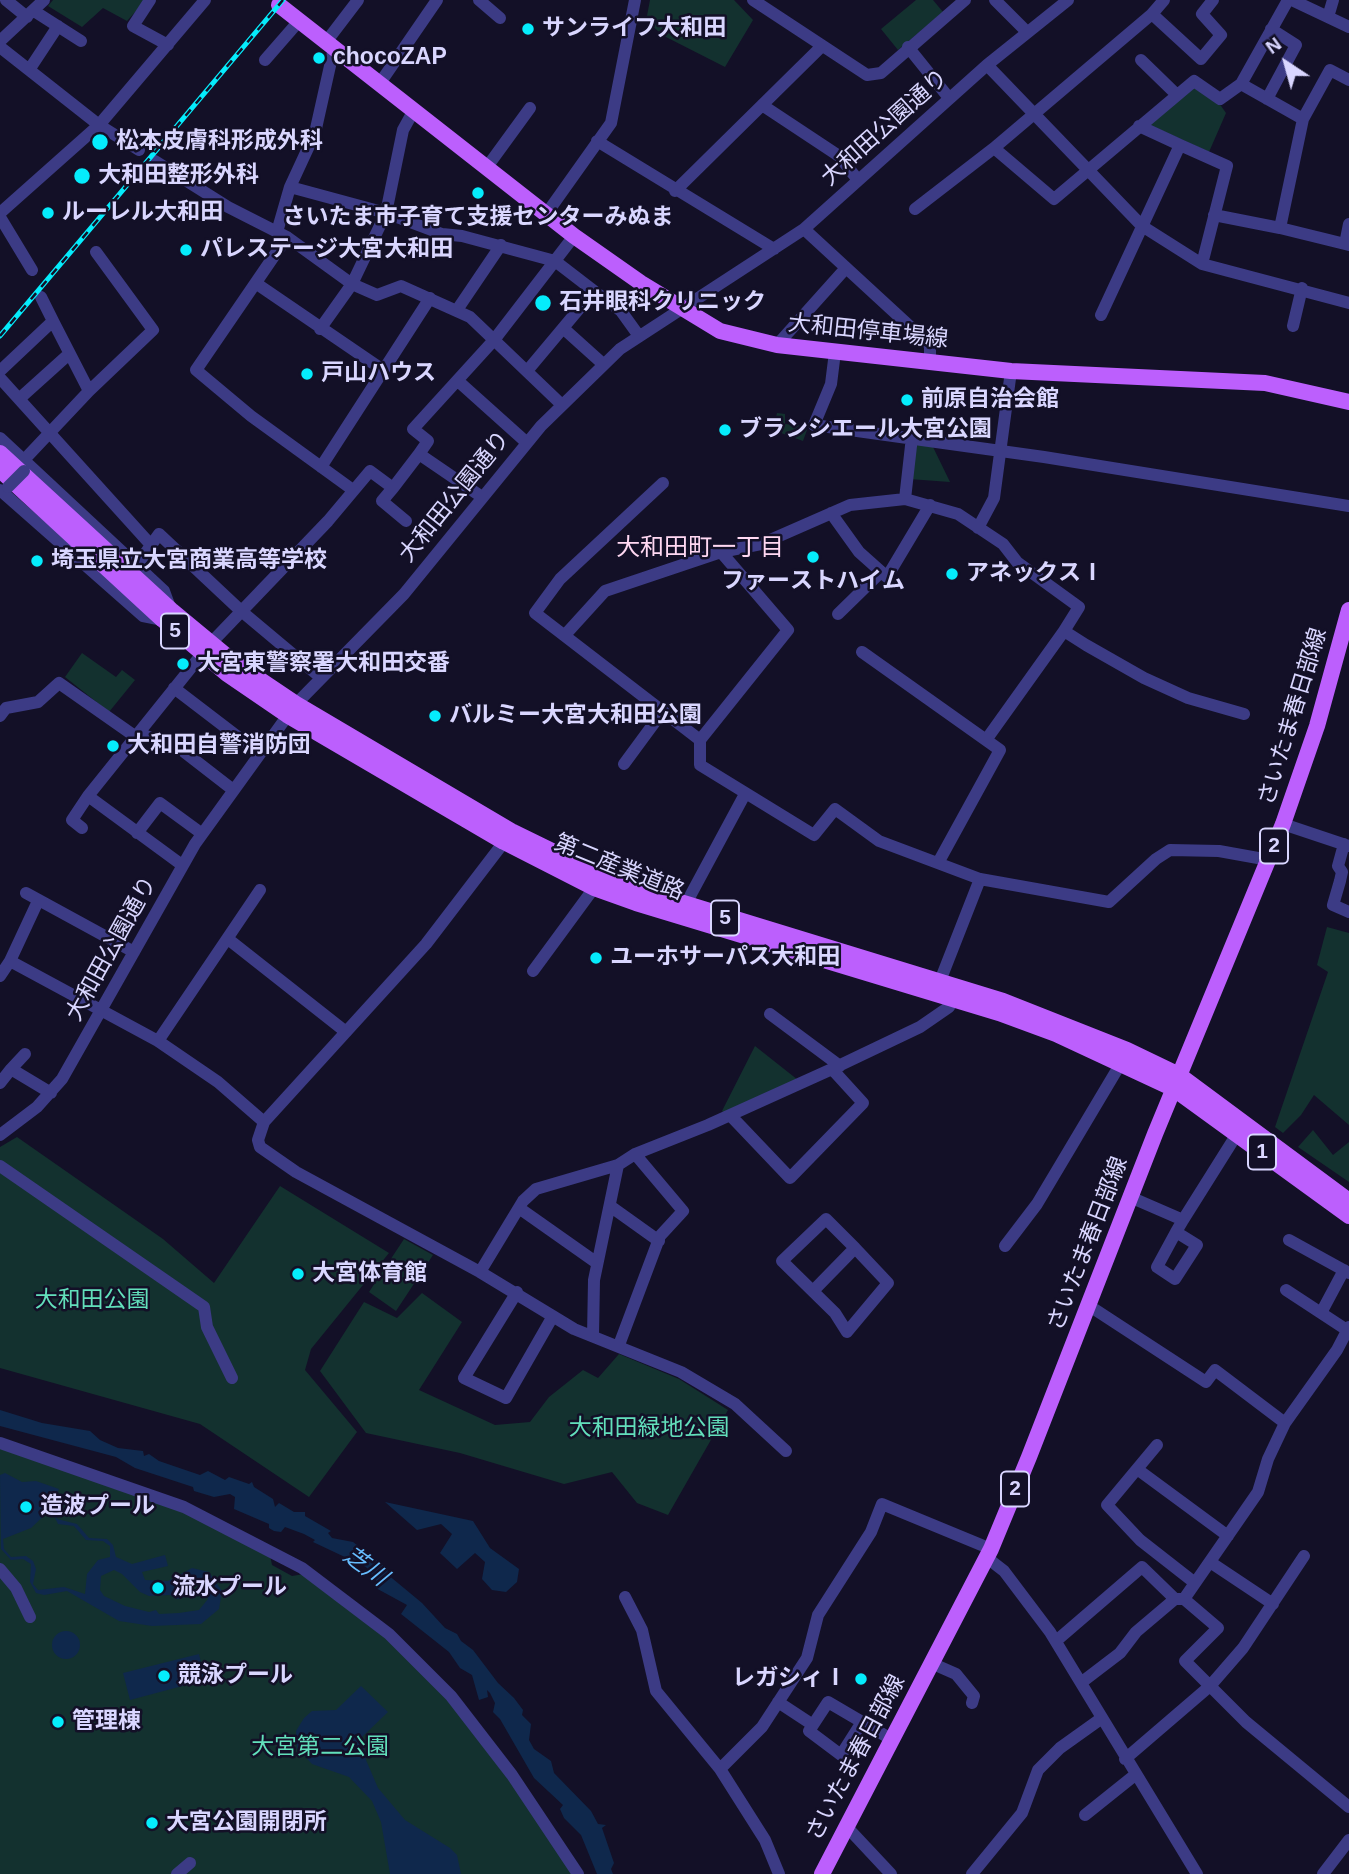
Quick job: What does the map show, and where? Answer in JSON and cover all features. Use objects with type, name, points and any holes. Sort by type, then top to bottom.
[{"type":"main road","name":"大和田停車場線","points":[[275,3],[574,236],[682,310],[720,331],[777,345],[1011,371],[1265,383],[1349,402]]},
{"type":"main road","name":"5","points":[[0,453],[76,533]]},
{"type":"main road","name":"5","points":[[0,470],[76,533]]},
{"type":"main road","name":"第二産業道路","points":[[76,533],[206,649],[264,684],[291,710],[504,842],[594,888],[945,992],[1063,1023],[1177,1082],[1349,1201]]},
{"type":"main road","name":"さいたま春日部線","points":[[821,1874],[988,1553],[1283,824],[1317,726],[1349,610]]},
{"type":"main road","name":"第二産業道路","points":[[291,710],[531,842],[682,912]]},
{"type":"main road","name":"第二産業道路","points":[[945,992],[1043,1029],[1121,1063],[1177,1082],[1237,1134],[1349,1216]]},
{"type":"street","points":[[6,0],[58,26],[80,41]]},
{"type":"street","points":[[0,41],[44,0]]},
{"type":"street","points":[[150,0],[133,26],[168,44]]},
{"type":"street","points":[[32,270],[0,215],[99,125],[205,0]]},
{"type":"street","points":[[354,490],[195,370],[257,284],[282,235],[290,187],[315,133],[330,45],[358,0]]},
{"type":"street","points":[[380,83],[437,0]]},
{"type":"street","points":[[479,0],[500,18]]},
{"type":"street","points":[[547,213],[611,122],[635,0]]},
{"type":"street","points":[[753,0],[867,75],[881,73],[965,0]]},
{"type":"street","points":[[995,0],[1027,32]]},
{"type":"street","name":"大和田公園通り","points":[[1,1133],[51,1093],[73,1063],[201,833],[291,710],[320,677],[404,594],[526,442],[603,364],[639,336],[804,229],[987,65],[1068,0]]},
{"type":"street","points":[[915,209],[994,148],[1152,14],[1164,0]]},
{"type":"street","points":[[1152,14],[1201,59],[1221,36],[1202,14],[1213,0]]},
{"type":"street","points":[[994,148],[1054,199],[1194,81],[1220,99],[1241,85],[1290,0],[1349,27]]},
{"type":"street","points":[[1328,18],[1332,0]]},
{"type":"street","points":[[265,60],[299,21]]},
{"type":"street","points":[[29,70],[58,26]]},
{"type":"street","points":[[1267,99],[1296,45],[1271,29]]},
{"type":"street","points":[[676,191],[822,46]]},
{"type":"street","points":[[0,47],[99,125],[139,150]]},
{"type":"street","points":[[908,47],[949,99]]},
{"type":"street","points":[[1141,60],[1177,95]]},
{"type":"street","points":[[987,65],[1142,226],[1202,264],[1302,288],[1349,303]]},
{"type":"street","points":[[1280,228],[1303,119],[1330,70],[1349,80]]},
{"type":"street","points":[[1241,85],[1303,119]]},
{"type":"street","points":[[762,105],[839,156],[858,180]]},
{"type":"street","points":[[487,167],[530,108]]},
{"type":"street","points":[[320,329],[352,284],[386,213],[403,130],[414,110]]},
{"type":"street","points":[[1139,126],[1227,166],[1202,264]]},
{"type":"street","points":[[597,141],[774,249]]},
{"type":"street","points":[[1101,315],[1180,145]]},
{"type":"street","points":[[155,161],[228,207],[282,235],[352,284],[377,295],[401,286],[457,310],[494,340],[562,405]]},
{"type":"street","points":[[290,187],[386,213],[442,234],[501,245],[555,261],[621,311],[639,336]]},
{"type":"street","points":[[1214,215],[1347,244],[1349,224]]},
{"type":"street","points":[[804,229],[930,345],[930,362]]},
{"type":"street","points":[[406,522],[382,501],[428,441],[413,429],[494,340],[574,236]]},
{"type":"street","points":[[457,310],[501,245]]},
{"type":"street","points":[[0,438],[25,466],[164,591],[167,615],[143,616],[4,489],[25,466],[49,431],[153,330],[96,252]]},
{"type":"street","points":[[777,345],[846,268]]},
{"type":"street","points":[[257,284],[383,370]]},
{"type":"street","points":[[1293,326],[1302,288]]},
{"type":"street","points":[[527,371],[594,291]]},
{"type":"street","points":[[41,297],[89,391]]},
{"type":"street","points":[[321,467],[430,298]]},
{"type":"street","points":[[0,371],[53,321]]},
{"type":"street","points":[[563,328],[603,364]]},
{"type":"street","points":[[835,352],[831,384],[814,425],[912,437],[1349,506]]},
{"type":"street","points":[[19,399],[69,354]]},
{"type":"street","points":[[978,528],[994,498],[1011,371]]},
{"type":"street","points":[[0,378],[151,545]]},
{"type":"street","points":[[458,381],[526,442]]},
{"type":"street","points":[[905,499],[912,437]]},
{"type":"street","points":[[419,454],[482,497]]},
{"type":"street","points":[[82,828],[72,820],[88,796],[240,610],[301,551],[370,471],[393,488]]},
{"type":"street","points":[[663,483],[560,579],[535,613],[700,740]]},
{"type":"street","points":[[565,635],[605,591],[720,552],[761,544],[850,505],[905,499],[930,505],[958,514],[1003,544],[1017,562],[1079,607],[986,740]]},
{"type":"street","points":[[831,513],[859,552],[887,577],[930,505]]},
{"type":"street","points":[[137,565],[159,534],[240,610],[320,677]]},
{"type":"street","points":[[720,552],[788,629],[700,740],[700,765],[814,835],[835,809],[879,841],[980,879],[1109,902],[1156,859],[1170,850],[1205,849],[1269,860]]},
{"type":"street","points":[[838,614],[880,573]]},
{"type":"street","points":[[1063,631],[1144,678],[1188,698],[1244,714]]},
{"type":"street","points":[[862,652],[999,750],[939,863]]},
{"type":"street","points":[[0,716],[6,708],[38,702],[59,683],[137,735],[183,751],[232,789]]},
{"type":"street","points":[[174,688],[259,753]]},
{"type":"street","points":[[624,764],[663,711]]},
{"type":"street","points":[[682,912],[745,794]]},
{"type":"street","points":[[88,796],[182,865]]},
{"type":"street","points":[[137,833],[160,803],[201,833]]},
{"type":"street","points":[[1283,824],[1347,845],[1338,866],[1345,883],[1333,905],[1349,912]]},
{"type":"street","points":[[504,842],[426,944],[264,1122],[258,1140],[260,1147],[296,1172],[480,1272],[553,1316],[593,1336],[681,1372],[735,1404],[786,1451]]},
{"type":"street","points":[[480,1272],[519,1208],[536,1189],[618,1164],[635,1154],[730,1115],[920,1027],[949,1007],[945,992],[980,879]]},
{"type":"street","points":[[533,971],[594,888]]},
{"type":"street","points":[[158,1041],[260,890]]},
{"type":"street","points":[[26,893],[134,953]]},
{"type":"street","points":[[0,976],[10,961],[38,901]]},
{"type":"street","points":[[228,939],[346,1032]]},
{"type":"street","points":[[10,961],[158,1041],[218,1082],[264,1122]]},
{"type":"street","points":[[730,1115],[790,1178],[863,1103],[836,1068],[770,1014]]},
{"type":"street","points":[[0,1083],[25,1054]]},
{"type":"street","points":[[1005,1246],[1037,1204],[1121,1063]]},
{"type":"street","points":[[11,1069],[51,1093]]},
{"type":"street","points":[[1130,1197],[1179,1226],[1237,1134]]},
{"type":"street","points":[[618,1345],[659,1241],[682,1211],[635,1154]]},
{"type":"street","points":[[593,1336],[594,1280],[618,1164]]},
{"type":"street","points":[[0,1166],[204,1307],[206,1327],[232,1378]]},
{"type":"street","points":[[610,1206],[659,1241]]},
{"type":"street","points":[[519,1208],[597,1263]]},
{"type":"street","points":[[826,1219],[855,1248],[888,1283],[847,1332],[835,1313],[782,1261],[826,1219]]},
{"type":"street","points":[[1289,1240],[1346,1271],[1321,1313]]},
{"type":"street","points":[[813,1291],[855,1248]]},
{"type":"street","points":[[1082,1682],[1119,1653],[1136,1632],[1195,1583],[1258,1492],[1284,1423],[1337,1350],[1348,1329],[1286,1290]]},
{"type":"street","points":[[517,1293],[464,1378],[506,1398],[553,1316]]},
{"type":"street","points":[[1088,1305],[1206,1382],[1215,1370],[1284,1423]]},
{"type":"street","points":[[0,1443],[184,1507],[302,1568],[389,1633],[451,1696],[512,1775],[578,1874]]},
{"type":"street","points":[[1157,1445],[1107,1505],[1140,1540],[1195,1583]]},
{"type":"street","points":[[1137,1469],[1228,1535]]},
{"type":"street","points":[[720,1769],[762,1727],[807,1658],[818,1615],[871,1532],[882,1504],[988,1553],[1004,1571],[1082,1682],[1125,1759],[1175,1834],[1197,1874]]},
{"type":"street","points":[[1125,1759],[1210,1686],[1243,1648],[1304,1556]]},
{"type":"street","points":[[1210,1562],[1273,1604]]},
{"type":"street","points":[[1056,1642],[1142,1567],[1218,1628],[1185,1661],[1246,1722],[1349,1807]]},
{"type":"street","points":[[0,1569],[16,1588],[30,1617]]},
{"type":"street","points":[[625,1597],[642,1630],[656,1691],[720,1769],[765,1840],[779,1874]]},
{"type":"street","points":[[931,1663],[957,1674],[974,1696],[972,1703]]},
{"type":"street","points":[[778,1702],[813,1725]]},
{"type":"street","points":[[862,1722],[841,1755],[809,1731],[828,1702],[891,1739]]},
{"type":"street","points":[[972,1874],[1022,1813],[1038,1770],[1060,1748],[1102,1718]]},
{"type":"street","points":[[1085,1815],[1135,1775]]},
{"type":"street","points":[[846,1826],[891,1874]]},
{"type":"street","points":[[1323,1874],[1349,1840]]},
{"type":"street","points":[[177,1874],[190,1863]]},
{"type":"green space","points":[[53,0],[146,0],[127,21],[103,8],[82,27],[48,6]]},
{"type":"green space","points":[[650,0],[734,0],[753,20],[725,67],[664,36],[646,21]]},
{"type":"green space","points":[[916,0],[933,0],[943,12],[898,50],[881,29]]},
{"type":"green space","points":[[1192,86],[1219,103],[1226,113],[1209,152],[1150,125]]},
{"type":"green space","points":[[777,413],[785,414],[785,424],[805,426],[807,430],[803,441],[773,430]]},
{"type":"green space","points":[[914,444],[933,447],[950,482],[909,479]]},
{"type":"green space","points":[[82,653],[116,677],[122,670],[135,680],[109,712],[65,677]]},
{"type":"green space","points":[[1327,927],[1349,933],[1349,1125],[1314,1095],[1301,1115],[1283,1133],[1275,1127],[1328,972],[1317,965]]},
{"type":"green space","points":[[755,1046],[798,1080],[725,1114],[722,1111]]},
{"type":"green space","points":[[1313,1130],[1333,1155],[1349,1142],[1349,1182],[1298,1147]]},
{"type":"green space","name":"大和田公園","points":[[17,1137],[163,1239],[214,1283],[280,1186],[389,1253],[311,1349],[305,1370],[357,1432],[309,1497],[200,1424],[0,1368],[0,1147]]},
{"type":"green space","points":[[404,1239],[433,1255],[396,1311],[369,1292]]},
{"type":"green space","name":"大和田緑地公園","points":[[422,1293],[462,1322],[419,1390],[495,1425],[530,1422],[549,1397],[583,1370],[598,1378],[619,1354],[679,1379],[728,1410],[668,1515],[637,1503],[612,1472],[564,1484],[460,1453],[366,1433],[320,1371],[364,1302],[397,1318]]},
{"type":"green space","name":"大宮第二公園","points":[[0,1448],[183,1511],[270,1555],[272,1565],[292,1576],[304,1574],[393,1639],[467,1721],[576,1874],[0,1874]]},
{"type":"water","points":[[0,1410],[42,1423],[90,1431],[100,1440],[118,1448],[143,1451],[144,1456],[149,1454],[159,1461],[200,1475],[208,1471],[225,1480],[229,1477],[249,1484],[252,1482],[254,1487],[273,1499],[275,1507],[279,1503],[294,1512],[305,1512],[305,1516],[331,1531],[328,1533],[332,1538],[353,1542],[388,1569],[387,1574],[422,1603],[445,1628],[457,1634],[514,1698],[523,1710],[522,1715],[531,1724],[529,1740],[534,1749],[551,1761],[554,1773],[591,1811],[598,1824],[606,1825],[602,1828],[614,1863],[611,1869],[613,1874],[597,1874],[581,1835],[564,1818],[560,1809],[563,1805],[534,1778],[500,1719],[493,1712],[495,1703],[490,1693],[487,1690],[488,1697],[479,1700],[472,1675],[460,1668],[449,1652],[401,1614],[407,1605],[374,1587],[378,1583],[366,1567],[313,1542],[315,1540],[304,1534],[285,1527],[281,1532],[274,1531],[269,1528],[269,1524],[234,1509],[235,1497],[230,1494],[214,1497],[194,1491],[193,1487],[135,1468],[116,1457],[0,1426]]},
{"type":"water","points":[[5,1473],[22,1482],[36,1481],[59,1489],[52,1505],[57,1519],[77,1524],[89,1538],[107,1539],[113,1545],[116,1557],[132,1564],[165,1555],[168,1566],[142,1572],[145,1580],[168,1581],[192,1568],[209,1572],[222,1591],[219,1609],[201,1624],[152,1626],[119,1621],[67,1591],[44,1595],[36,1593],[30,1582],[31,1564],[23,1559],[11,1560],[1,1549],[0,1475]],"holes":[[[51,1509],[58,1524],[74,1526],[86,1540],[103,1541],[110,1546],[110,1557],[98,1560],[87,1574],[85,1594],[64,1587],[38,1590],[33,1584],[36,1569],[33,1561],[26,1556],[11,1557],[4,1549],[3,1539],[31,1528]],[[114,1570],[122,1574],[140,1592],[149,1596],[170,1595],[177,1599],[189,1596],[187,1590],[177,1591],[195,1582],[204,1585],[208,1599],[199,1610],[179,1613],[159,1614],[156,1610],[149,1612],[125,1606],[104,1596],[100,1590],[101,1576]]]},
{"type":"water","points":[[385,1502],[473,1521],[490,1548],[519,1569],[517,1582],[506,1592],[492,1590],[482,1579],[485,1562],[475,1553],[457,1569],[440,1553],[452,1534],[441,1524],[417,1530]]},
{"type":"water","points":[[66,1631],[76,1635],[80,1645],[76,1655],[66,1659],[56,1655],[52,1645],[56,1635]]},
{"type":"water","name":"競泳プール","points":[[199,1654],[205,1680],[130,1700],[123,1673]]},
{"type":"water","points":[[361,1686],[388,1712],[362,1737],[366,1760],[378,1788],[405,1820],[457,1855],[461,1874],[390,1874],[381,1822],[372,1801],[349,1777],[312,1764],[297,1748],[296,1731],[304,1718],[312,1711],[336,1710]]},
{"type":"railway","points":[[0,336],[283,0]]},
{"type":"place","name":"サンライフ大和田","points":[[528,29]]},
{"type":"place","name":"chocoZAP","points":[[319,58]]},
{"type":"place","name":"松本皮膚科形成外科","points":[[100,142]]},
{"type":"place","name":"大和田整形外科","points":[[82,176]]},
{"type":"place","name":"さいたま市子育て支援センターみぬま","points":[[478,193]]},
{"type":"place","name":"ルーレル大和田","points":[[48,213]]},
{"type":"place","name":"パレステージ大宮大和田","points":[[186,250]]},
{"type":"place","name":"石井眼科クリニック","points":[[543,303]]},
{"type":"place","name":"戸山ハウス","points":[[307,374]]},
{"type":"place","name":"前原自治会館","points":[[907,400]]},
{"type":"place","name":"ブランシエール大宮公園","points":[[725,430]]},
{"type":"place","name":"ファーストハイム","points":[[813,557]]},
{"type":"place","name":"埼玉県立大宮商業高等学校","points":[[37,561]]},
{"type":"place","name":"アネックスⅠ","points":[[952,574]]},
{"type":"place","name":"大宮東警察署大和田交番","points":[[183,664]]},
{"type":"place","name":"バルミー大宮大和田公園","points":[[435,716]]},
{"type":"place","name":"大和田自警消防団","points":[[113,746]]},
{"type":"place","name":"ユーホサーパス大和田","points":[[596,958]]},
{"type":"place","name":"大宮体育館","points":[[298,1274]]},
{"type":"place","name":"造波プール","points":[[26,1507]]},
{"type":"place","name":"流水プール","points":[[158,1588]]},
{"type":"place","name":"競泳プール","points":[[164,1676]]},
{"type":"place","name":"レガシィⅠ","points":[[861,1679]]},
{"type":"place","name":"管理棟","points":[[58,1722]]},
{"type":"place","name":"大宮公園開閉所","points":[[152,1823]]},
{"type":"district","name":"大和田町一丁目","points":[[700,548]]},
{"type":"water label","name":"芝川","points":[[365,1567]]}]
